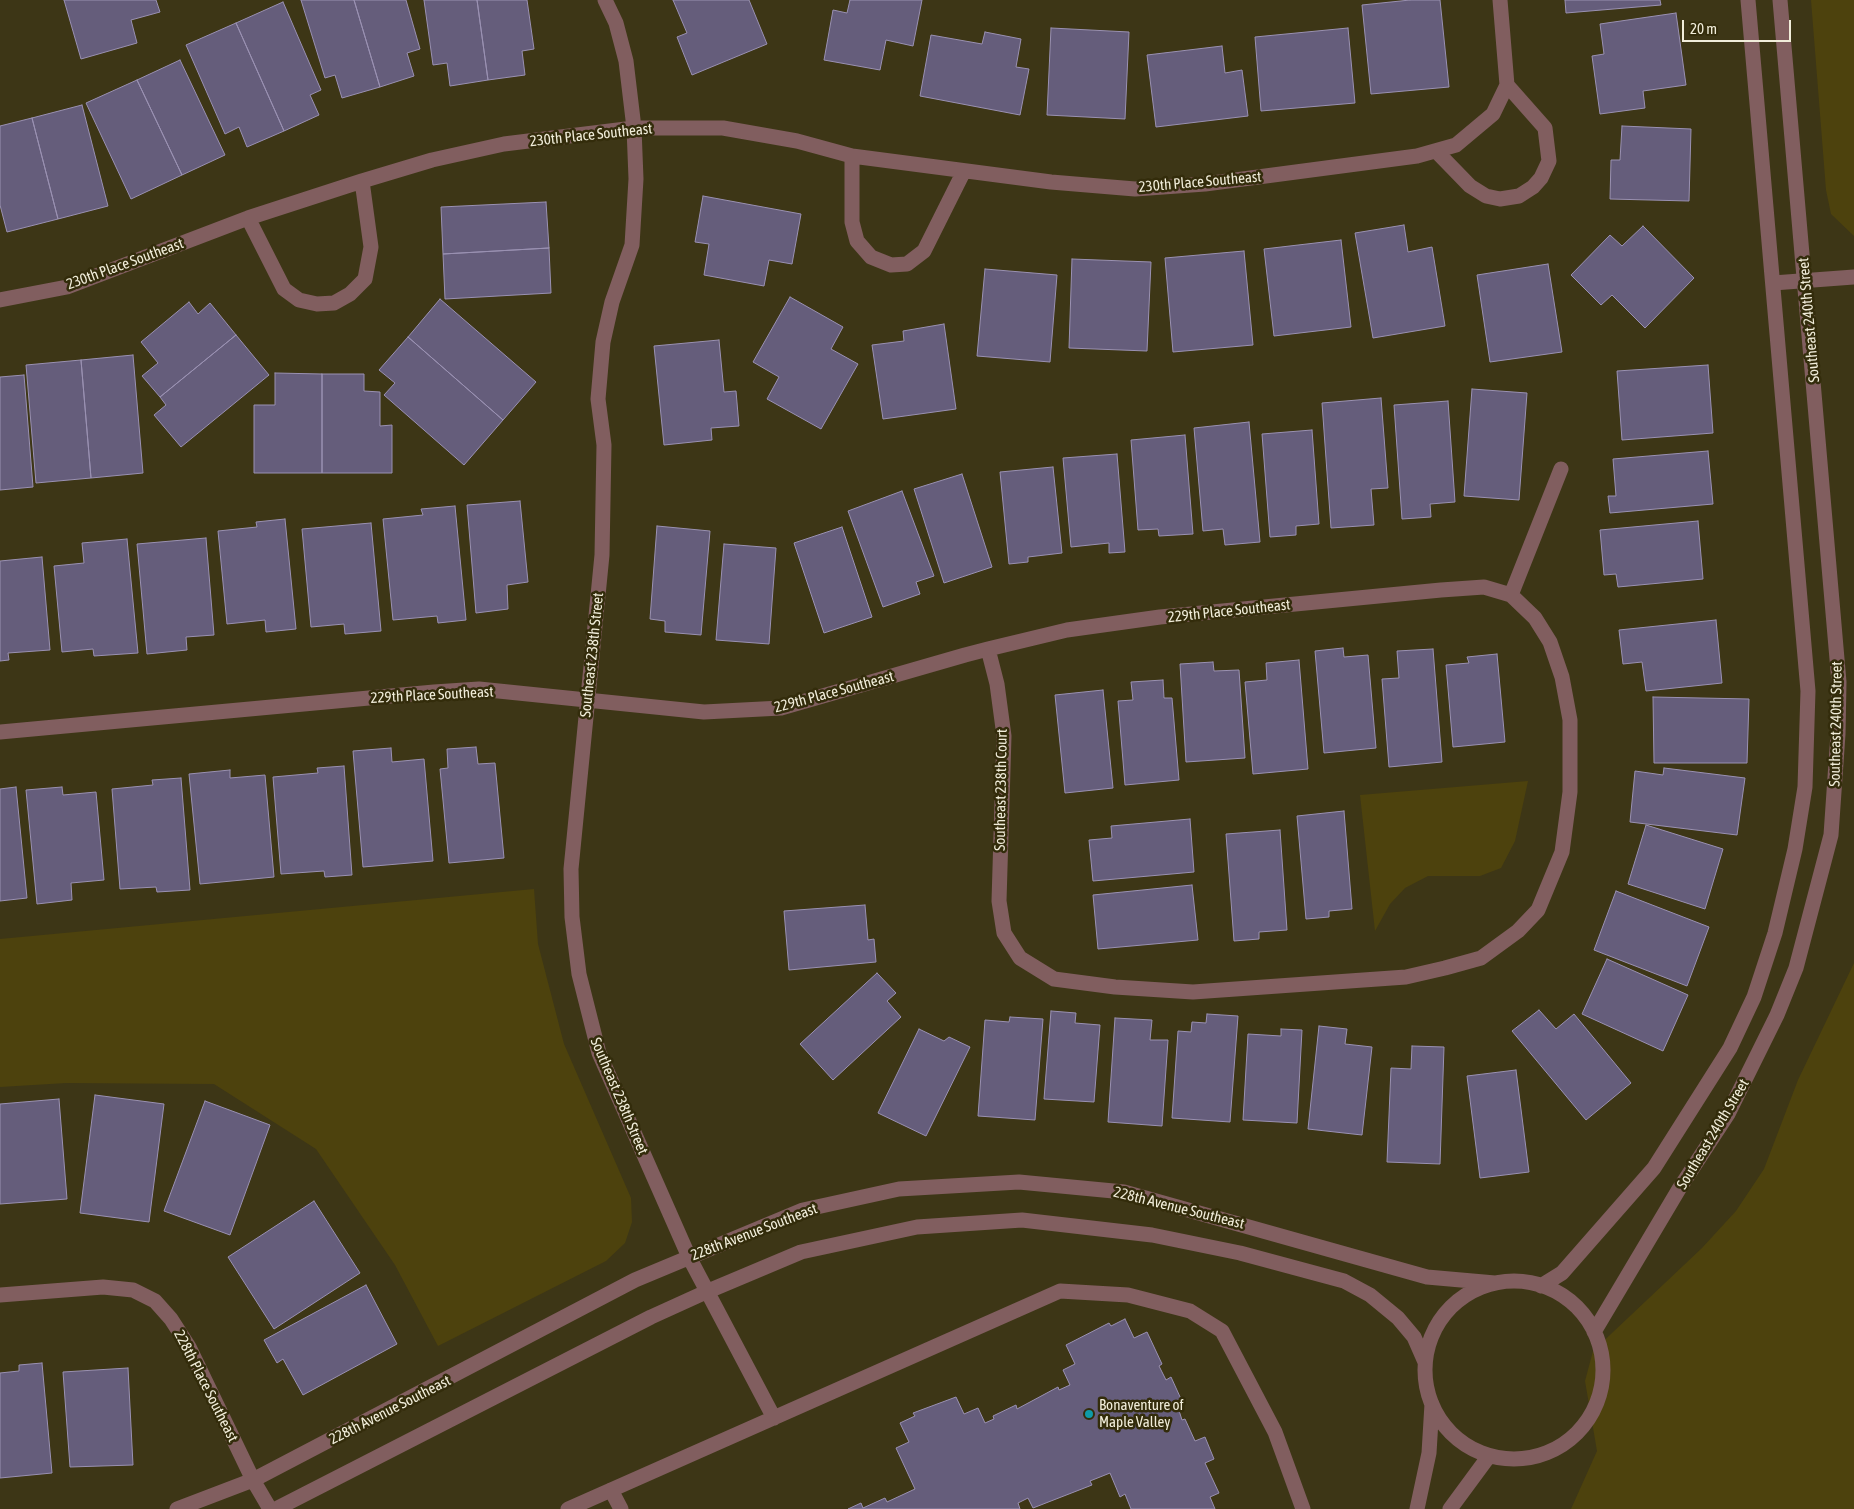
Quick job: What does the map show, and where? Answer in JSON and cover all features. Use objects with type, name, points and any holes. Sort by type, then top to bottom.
[{"type":"street","name":"Southeast 238th Street","points":[[605,0],[616,23],[626,61],[634,128],[636,179],[632,245],[606,326],[599,380],[598,399],[604,444],[602,555],[571,869],[572,917],[579,974],[599,1053],[689,1257],[774,1418]]},
{"type":"street","points":[[1436,151],[1470,186],[1486,196],[1500,199],[1519,196],[1541,178],[1549,160],[1545,128],[1506,85],[1500,0]]},
{"type":"street","name":"Southeast 240th Street","points":[[1541,1286],[1562,1273],[1654,1168],[1730,1048],[1754,997],[1775,933],[1795,848],[1804,787],[1808,691],[1748,0]]},
{"type":"street","name":"Southeast 240th Street","points":[[1594,1332],[1679,1189],[1728,1114],[1777,1015],[1796,968],[1831,835],[1838,734],[1839,682],[1780,0]]},
{"type":"street","name":"230th Place Southeast","points":[[0,300],[67,287],[248,218],[432,160],[504,144],[634,128],[723,128],[797,141],[852,156],[1052,182],[1135,189],[1205,184],[1407,157],[1436,151],[1456,145],[1493,114],[1506,85]]},
{"type":"street","points":[[852,156],[852,222],[857,240],[871,257],[891,265],[907,264],[924,251],[964,171]]},
{"type":"street","points":[[248,218],[284,289],[299,300],[318,304],[334,303],[350,294],[365,279],[371,247],[362,181]]},
{"type":"street","points":[[1773,284],[1854,277]]},
{"type":"street","points":[[1512,595],[1561,469]]},
{"type":"street","name":"229th Place Southeast","points":[[0,732],[479,689],[704,712],[781,708],[1067,630],[1160,618],[1442,590],[1484,588],[1512,595]]},
{"type":"street","name":"Southeast 238th Court","points":[[988,650],[997,684],[1004,736],[999,901],[1004,933],[1020,958],[1054,979],[1115,987],[1193,992],[1406,976],[1481,958],[1518,931],[1538,910],[1562,852],[1570,792],[1570,720],[1562,677],[1550,642],[1535,618],[1512,595]]},
{"type":"street","name":"228th Avenue Southeast","points":[[177,1509],[253,1480],[635,1280],[803,1210],[899,1190],[1019,1182],[1124,1192],[1427,1277],[1496,1283]]},
{"type":"street","name":"228th Avenue Southeast","points":[[276,1509],[651,1317],[706,1292],[800,1252],[917,1227],[1022,1220],[1152,1235],[1240,1253],[1344,1282],[1370,1295],[1398,1318],[1414,1337],[1425,1362]]},
{"type":"street","points":[[1518,1282],[1541,1286],[1563,1296],[1581,1312],[1594,1332],[1600,1351],[1602,1371],[1600,1390],[1593,1410],[1581,1428],[1567,1442],[1549,1452],[1530,1458],[1509,1459],[1489,1456],[1472,1449],[1457,1439],[1442,1423],[1432,1404],[1426,1384],[1425,1362],[1430,1341],[1440,1321],[1451,1308],[1479,1288],[1496,1283],[1518,1282]]},
{"type":"street","name":"228th Place Southeast","points":[[0,1295],[103,1287],[133,1290],[155,1301],[171,1319],[188,1346],[253,1480],[270,1509]]},
{"type":"street","points":[[568,1509],[1060,1291],[1128,1295],[1190,1312],[1222,1331],[1275,1432],[1303,1509]]},
{"type":"street","points":[[1417,1509],[1429,1452],[1432,1404]]},
{"type":"street","points":[[1450,1509],[1462,1489],[1489,1456]]},
{"type":"street","points":[[611,1490],[621,1509]]},
{"type":"shaded area","points":[[1811,0],[1854,0],[1854,236],[1831,214],[1826,190]]},
{"type":"shaded area","points":[[1528,781],[1515,841],[1501,868],[1480,876],[1428,876],[1405,888],[1390,904],[1375,931],[1360,795]]},
{"type":"shaded area","points":[[534,889],[538,944],[564,1044],[631,1198],[632,1222],[625,1243],[606,1261],[438,1346],[395,1265],[316,1149],[214,1084],[66,1083],[0,1087],[0,939]]},
{"type":"shaded area","points":[[1854,963],[1854,1509],[1571,1509],[1597,1451],[1585,1381],[1593,1351],[1702,1248],[1736,1211],[1764,1169],[1798,1080]]},
{"type":"building","points":[[64,0],[156,0],[160,12],[131,20],[137,43],[81,59]]},
{"type":"building","points":[[301,0],[354,0],[380,87],[342,98],[335,75],[325,78]]},
{"type":"building","points":[[354,0],[406,0],[420,49],[407,53],[414,76],[380,87]]},
{"type":"building","points":[[424,0],[477,0],[488,80],[450,86],[447,63],[433,65]]},
{"type":"building","points":[[477,0],[527,0],[534,49],[522,51],[525,75],[488,80]]},
{"type":"building","points":[[673,0],[749,0],[767,44],[692,75],[677,37],[687,33]]},
{"type":"building","points":[[850,0],[922,0],[913,46],[886,40],[880,70],[824,60],[833,10],[847,13]]},
{"type":"building","points":[[1410,0],[1440,0],[1449,87],[1371,94],[1362,5]]},
{"type":"building","points":[[1565,0],[1660,0],[1661,5],[1566,13]]},
{"type":"building","points":[[283,2],[321,90],[310,95],[319,115],[284,131],[236,23]]},
{"type":"building","points":[[1676,13],[1686,85],[1643,91],[1645,108],[1600,114],[1592,56],[1604,54],[1600,24]]},
{"type":"building","points":[[236,23],[284,131],[247,147],[239,127],[225,134],[186,45]]},
{"type":"building","points":[[1051,28],[1129,32],[1125,119],[1047,115]]},
{"type":"building","points":[[1348,28],[1355,103],[1261,111],[1255,37]]},
{"type":"building","points":[[985,32],[1021,39],[1016,67],[1029,69],[1020,115],[920,96],[931,35],[982,44]]},
{"type":"building","points":[[1222,46],[1225,73],[1242,70],[1248,116],[1156,127],[1147,55]]},
{"type":"building","points":[[180,60],[225,155],[182,175],[137,80]]},
{"type":"building","points":[[137,80],[182,175],[131,199],[86,103]]},
{"type":"building","points":[[82,105],[108,206],[58,219],[32,118]]},
{"type":"building","points":[[32,118],[58,219],[7,232],[0,205],[0,126]]},
{"type":"building","points":[[1622,126],[1691,129],[1689,201],[1610,199],[1611,160],[1620,160]]},
{"type":"building","points":[[703,196],[801,214],[792,264],[769,260],[764,286],[704,275],[709,244],[695,242]]},
{"type":"building","points":[[546,202],[549,248],[443,254],[441,207]]},
{"type":"building","points":[[1404,225],[1408,252],[1432,247],[1445,326],[1373,338],[1355,233]]},
{"type":"building","points":[[1643,226],[1694,278],[1645,328],[1612,295],[1601,305],[1571,275],[1610,235],[1622,246]]},
{"type":"building","points":[[1341,240],[1351,327],[1274,336],[1264,249]]},
{"type":"building","points":[[549,248],[551,293],[445,299],[443,254]]},
{"type":"building","points":[[1244,251],[1253,345],[1173,352],[1165,258]]},
{"type":"building","points":[[1072,259],[1151,262],[1147,351],[1069,348]]},
{"type":"building","points":[[1548,264],[1562,352],[1490,362],[1477,275]]},
{"type":"building","points":[[985,269],[1057,275],[1050,362],[977,356]]},
{"type":"building","points":[[790,297],[843,327],[831,349],[858,364],[821,429],[767,399],[779,377],[753,362]]},
{"type":"building","points":[[440,299],[536,382],[503,420],[408,337]]},
{"type":"building","points":[[189,302],[198,314],[210,303],[236,335],[160,397],[142,376],[158,363],[141,342]]},
{"type":"building","points":[[944,324],[956,409],[883,419],[872,345],[904,341],[903,331]]},
{"type":"building","points":[[236,335],[269,375],[181,447],[154,415],[166,405],[160,397]]},
{"type":"building","points":[[408,337],[503,420],[464,465],[384,395],[395,383],[379,370]]},
{"type":"building","points":[[719,340],[724,392],[736,391],[739,426],[711,428],[712,440],[664,445],[654,346]]},
{"type":"building","points":[[133,355],[143,473],[91,478],[81,360]]},
{"type":"building","points":[[81,360],[91,478],[36,483],[26,365]]},
{"type":"building","points":[[1708,365],[1713,433],[1622,440],[1617,371]]},
{"type":"building","points":[[275,373],[322,374],[322,473],[254,473],[254,405],[275,405]]},
{"type":"building","points":[[322,374],[364,374],[364,391],[380,392],[380,426],[392,425],[392,473],[322,473]]},
{"type":"building","points":[[24,375],[33,487],[0,490],[0,377]]},
{"type":"building","points":[[1472,389],[1527,393],[1519,500],[1464,496]]},
{"type":"building","points":[[1381,398],[1388,488],[1371,489],[1374,525],[1331,528],[1322,403]]},
{"type":"building","points":[[1448,401],[1455,502],[1430,504],[1431,517],[1402,519],[1394,405]]},
{"type":"building","points":[[1249,422],[1260,542],[1225,545],[1223,529],[1203,531],[1194,428]]},
{"type":"building","points":[[1312,430],[1319,524],[1296,526],[1296,535],[1270,537],[1262,434]]},
{"type":"building","points":[[1185,435],[1193,534],[1159,536],[1158,529],[1138,530],[1131,440]]},
{"type":"building","points":[[1708,451],[1713,504],[1610,513],[1608,496],[1616,496],[1613,459]]},
{"type":"building","points":[[1117,454],[1125,552],[1109,553],[1109,543],[1071,547],[1063,458]]},
{"type":"building","points":[[1053,467],[1062,553],[1028,557],[1028,562],[1009,564],[1000,472]]},
{"type":"building","points":[[962,474],[992,567],[944,583],[914,489]]},
{"type":"building","points":[[902,491],[934,576],[916,582],[920,594],[883,607],[848,511]]},
{"type":"building","points":[[520,501],[528,582],[507,585],[508,609],[476,613],[467,505]]},
{"type":"building","points":[[455,506],[466,620],[438,623],[437,616],[393,620],[383,519],[423,515],[421,509]]},
{"type":"building","points":[[285,519],[296,629],[266,632],[265,620],[227,624],[218,531],[257,527],[256,522]]},
{"type":"building","points":[[1698,521],[1703,579],[1618,587],[1616,574],[1604,575],[1600,530]]},
{"type":"building","points":[[371,523],[381,631],[345,634],[344,624],[311,627],[302,529]]},
{"type":"building","points":[[657,526],[710,531],[701,635],[665,632],[665,621],[650,619]]},
{"type":"building","points":[[842,527],[872,617],[824,633],[794,543]]},
{"type":"building","points":[[206,538],[214,635],[186,637],[187,650],[147,654],[137,544]]},
{"type":"building","points":[[127,539],[138,653],[94,656],[93,649],[62,652],[54,566],[84,563],[82,543]]},
{"type":"building","points":[[724,544],[776,548],[769,644],[716,640]]},
{"type":"building","points":[[42,557],[50,650],[8,653],[9,660],[0,661],[0,561]]},
{"type":"building","points":[[1716,620],[1722,683],[1646,691],[1642,662],[1623,664],[1619,630]]},
{"type":"building","points":[[1343,648],[1344,657],[1368,655],[1376,748],[1324,753],[1315,651]]},
{"type":"building","points":[[1433,649],[1442,762],[1389,767],[1382,679],[1399,678],[1397,651]]},
{"type":"building","points":[[1497,654],[1505,742],[1453,747],[1446,665],[1469,663],[1467,657]]},
{"type":"building","points":[[1299,660],[1308,769],[1253,774],[1245,682],[1267,680],[1266,663]]},
{"type":"building","points":[[1213,662],[1214,671],[1239,670],[1245,758],[1186,762],[1180,664]]},
{"type":"building","points":[[1163,680],[1164,698],[1172,698],[1179,780],[1125,785],[1118,701],[1133,700],[1131,682]]},
{"type":"building","points":[[1103,690],[1113,788],[1065,793],[1055,695]]},
{"type":"building","points":[[1653,697],[1749,699],[1747,763],[1654,763]]},
{"type":"building","points":[[476,747],[478,764],[495,763],[504,858],[449,863],[440,769],[448,768],[447,749]]},
{"type":"building","points":[[391,748],[392,762],[424,759],[433,861],[363,867],[353,751]]},
{"type":"building","points":[[344,766],[352,875],[325,877],[324,871],[281,874],[273,777],[318,773],[317,768]]},
{"type":"building","points":[[1664,768],[1745,778],[1737,835],[1630,822],[1635,771],[1663,775]]},
{"type":"building","points":[[230,770],[230,778],[265,775],[274,877],[200,884],[189,774]]},
{"type":"building","points":[[181,778],[190,890],[157,892],[156,887],[120,889],[112,789],[153,785],[152,780]]},
{"type":"building","points":[[16,787],[27,898],[0,901],[0,789]]},
{"type":"building","points":[[62,787],[63,795],[96,792],[104,880],[71,883],[72,900],[37,904],[26,790]]},
{"type":"building","points":[[1344,811],[1352,909],[1329,911],[1329,917],[1306,919],[1297,816]]},
{"type":"building","points":[[1190,819],[1194,872],[1093,881],[1089,840],[1112,838],[1111,826]]},
{"type":"building","points":[[1646,825],[1723,849],[1705,909],[1628,884]]},
{"type":"building","points":[[1280,830],[1287,930],[1259,932],[1259,939],[1234,941],[1226,834]]},
{"type":"building","points":[[1192,885],[1198,940],[1098,949],[1093,895]]},
{"type":"building","points":[[1616,891],[1709,927],[1687,986],[1594,950]]},
{"type":"building","points":[[865,905],[868,940],[874,939],[876,962],[789,970],[784,911]]},
{"type":"building","points":[[1607,959],[1688,995],[1663,1051],[1582,1014]]},
{"type":"building","points":[[877,973],[896,993],[887,1001],[901,1017],[833,1080],[800,1044]]},
{"type":"building","points":[[1539,1010],[1556,1029],[1574,1014],[1631,1083],[1586,1120],[1512,1031]]},
{"type":"building","points":[[1051,1011],[1076,1013],[1075,1023],[1100,1025],[1094,1102],[1044,1099]]},
{"type":"building","points":[[1207,1014],[1238,1016],[1230,1122],[1172,1118],[1178,1031],[1191,1032],[1192,1022],[1206,1023]]},
{"type":"building","points":[[1010,1017],[1043,1019],[1035,1120],[978,1116],[985,1020],[1009,1022]]},
{"type":"building","points":[[1115,1018],[1152,1020],[1150,1040],[1168,1040],[1162,1126],[1108,1122]]},
{"type":"building","points":[[1319,1026],[1347,1029],[1345,1044],[1372,1047],[1362,1135],[1308,1129]]},
{"type":"building","points":[[919,1029],[944,1041],[949,1037],[970,1047],[926,1136],[878,1113]]},
{"type":"building","points":[[1281,1029],[1302,1030],[1297,1123],[1243,1120],[1248,1034],[1281,1036]]},
{"type":"building","points":[[1412,1046],[1444,1047],[1440,1164],[1387,1162],[1391,1068],[1411,1069]]},
{"type":"building","points":[[1516,1070],[1529,1172],[1480,1178],[1467,1076]]},
{"type":"building","points":[[95,1095],[164,1104],[149,1222],[80,1213]]},
{"type":"building","points":[[59,1099],[67,1199],[0,1204],[0,1104]]},
{"type":"building","points":[[205,1101],[270,1125],[230,1235],[164,1211]]},
{"type":"building","points":[[314,1201],[360,1273],[274,1329],[228,1257]]},
{"type":"building","points":[[366,1285],[397,1344],[303,1395],[283,1359],[277,1363],[264,1340]]},
{"type":"building","name":"Bonaventure of Maple Valley","points":[[1125,1319],[1134,1338],[1147,1332],[1162,1364],[1159,1366],[1166,1380],[1171,1377],[1181,1399],[1176,1401],[1182,1420],[1185,1419],[1195,1441],[1205,1437],[1214,1459],[1205,1463],[1219,1493],[1210,1497],[1215,1509],[1131,1509],[1125,1494],[1120,1497],[1110,1473],[1090,1481],[1092,1485],[1033,1508],[1028,1498],[1018,1503],[1020,1509],[848,1509],[861,1503],[863,1508],[885,1498],[887,1502],[915,1489],[896,1448],[909,1442],[900,1423],[915,1416],[913,1413],[956,1397],[964,1414],[978,1408],[985,1423],[994,1419],[993,1416],[1016,1405],[1017,1409],[1058,1387],[1059,1390],[1070,1385],[1063,1370],[1075,1364],[1066,1345],[1109,1323],[1111,1326]]},
{"type":"building","points":[[42,1363],[52,1473],[0,1478],[0,1373],[19,1371],[19,1365]]},
{"type":"building","points":[[128,1368],[133,1465],[70,1467],[63,1372]]},
{"type":"place","name":"Bonaventure of Maple Valley","points":[[1089,1414]]}]
